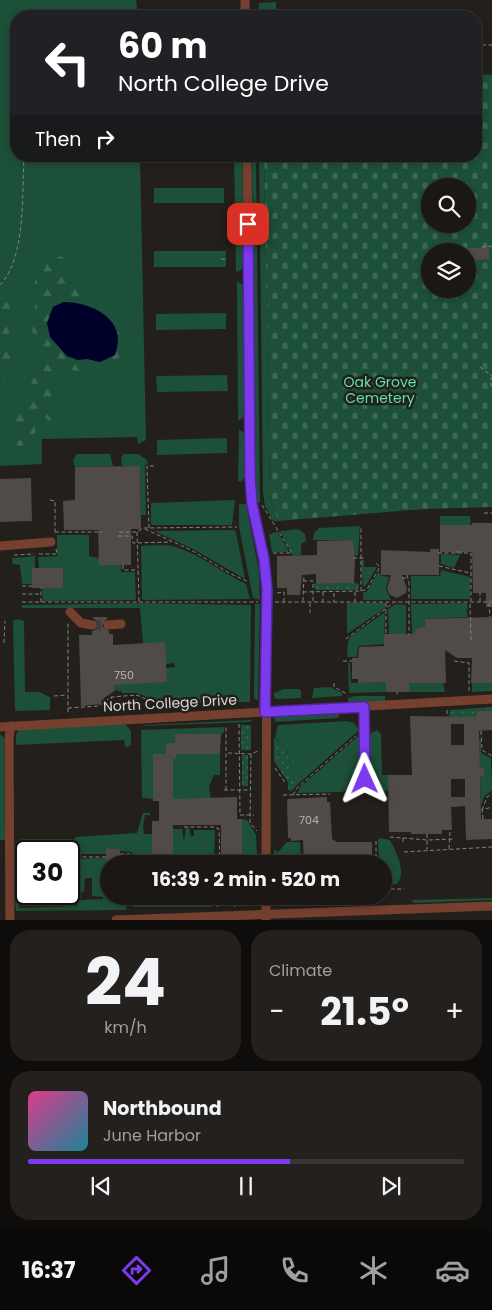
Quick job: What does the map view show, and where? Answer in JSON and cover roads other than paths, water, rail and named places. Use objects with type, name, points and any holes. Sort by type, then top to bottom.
[{"type":"street","points":[[247,162],[250,472],[252,504],[264,559],[267,589],[265,712],[266,855]]},
{"type":"street","points":[[0,546],[54,542]]},
{"type":"street","points":[[69,616],[81,624],[92,625]]},
{"type":"street","points":[[108,624],[121,624]]},
{"type":"street","name":"North College Drive","points":[[0,727],[492,699]]},
{"type":"street","points":[[364,707],[365,779]]},
{"type":"street","points":[[10,920],[9,738],[11,726]]},
{"type":"street","points":[[116,920],[266,917],[492,906]]},
{"type":"water","points":[[63,302],[85,305],[105,315],[117,332],[118,343],[115,355],[100,362],[87,359],[78,360],[67,356],[50,337],[47,323],[53,307]]},
{"type":"tunnel","points":[[92,625],[108,625]]},
{"type":"park label","name":"Oak Grove Cemetery","points":[[380,390]]}]
